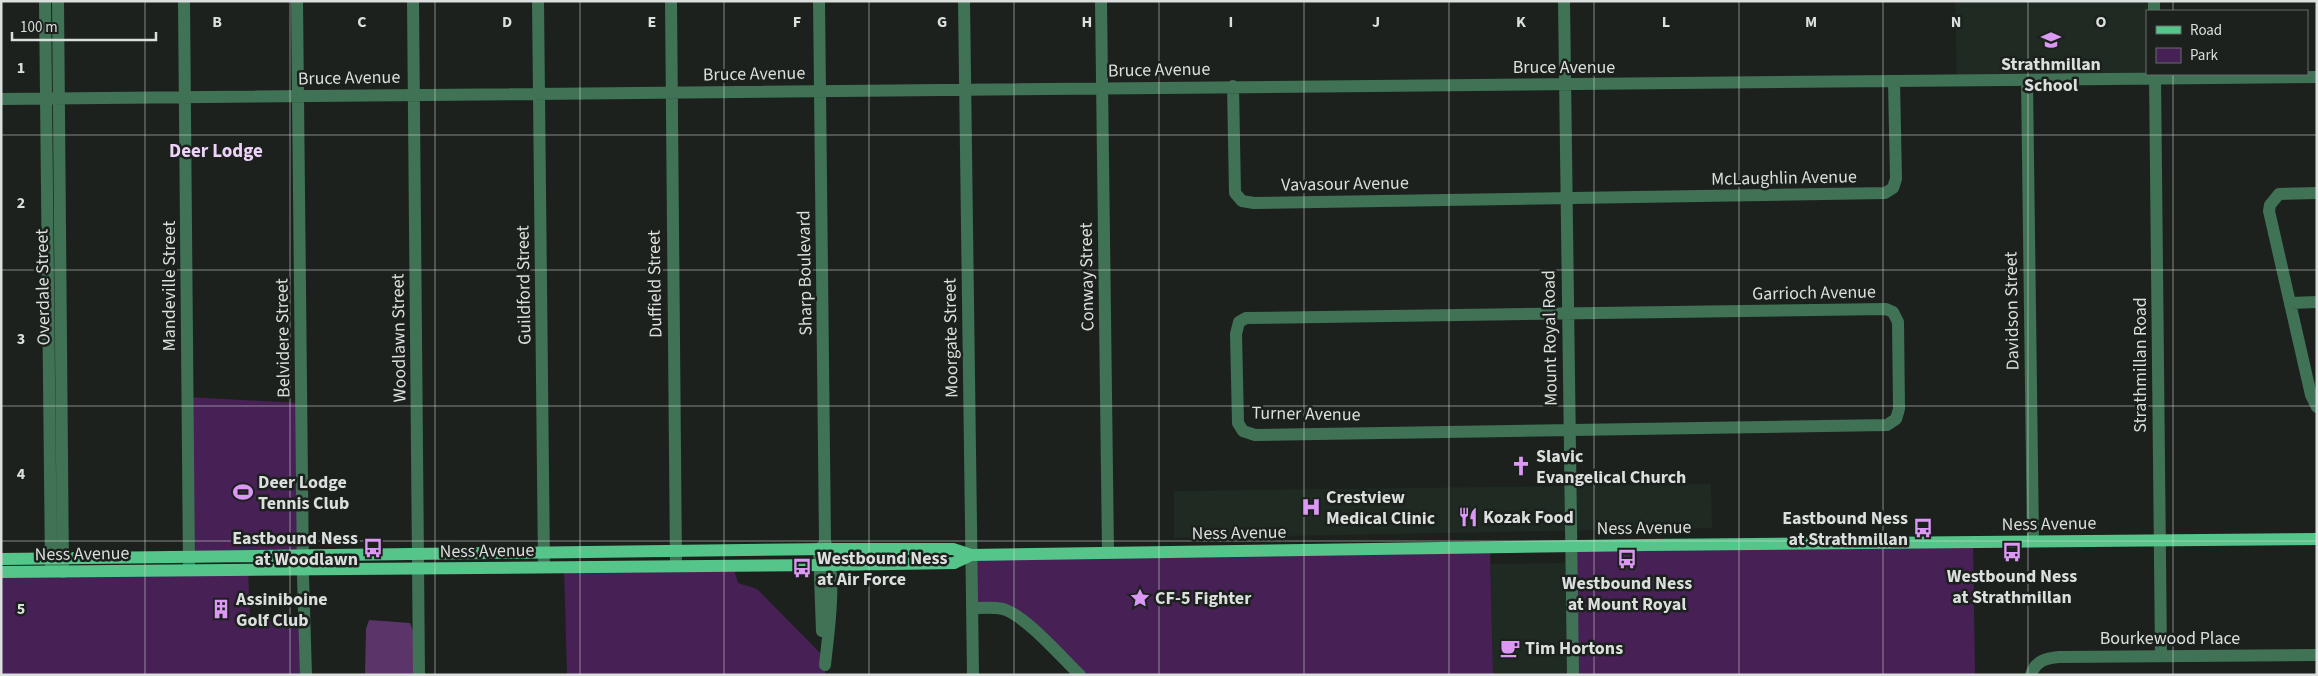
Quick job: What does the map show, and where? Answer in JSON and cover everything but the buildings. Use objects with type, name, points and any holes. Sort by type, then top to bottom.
[{"type":"main road","name":"Ness Avenue","points":[[1,558],[676,551],[824,547],[953,549],[972,555],[2317,539]]},
{"type":"main road","name":"Ness Avenue","points":[[1,572],[825,566],[954,563],[972,555]]},
{"type":"street","name":"Overdale Street","points":[[45,1],[57,558]]},
{"type":"street","name":"Overdale Street","points":[[57,572],[58,1]]},
{"type":"street","name":"Mandeville Street","points":[[184,1],[189,570]]},
{"type":"street","name":"Belvidere Street","points":[[297,1],[302,554],[306,675]]},
{"type":"street","name":"Woodlawn Street","points":[[413,1],[419,675]]},
{"type":"street","name":"Guildford Street","points":[[538,1],[544,568]]},
{"type":"street","name":"Duffield Street","points":[[671,1],[676,566]]},
{"type":"street","name":"Sharp Boulevard","points":[[819,1],[825,670]]},
{"type":"street","name":"Moorgate Street","points":[[964,1],[973,675]]},
{"type":"street","name":"Conway Street","points":[[1101,1],[1108,552]]},
{"type":"street","name":"Mount Royal Road","points":[[1564,1],[1573,675]]},
{"type":"street","name":"Bruce Avenue","points":[[1,99],[2027,80],[2155,76],[2317,77]]},
{"type":"street","name":"Strathmillan Road","points":[[2155,76],[2161,656]]},
{"type":"street","name":"Davidson Street","points":[[2027,80],[2033,541]]},
{"type":"street","name":"McLaughlin Avenue","points":[[1566,198],[1888,192],[1894,186],[1896,179],[1894,81]]},
{"type":"street","name":"Vavasour Avenue","points":[[1233,86],[1235,193],[1239,199],[1246,202],[1566,198]]},
{"type":"street","points":[[2317,192],[2279,194],[2270,204],[2269,211],[2311,394],[2317,407]]},
{"type":"street","points":[[2291,303],[2317,302]]},
{"type":"street","name":"Garrioch Avenue","points":[[1568,314],[1890,310],[1895,315],[1898,326],[1899,409],[1896,420],[1887,425],[1569,430]]},
{"type":"street","name":"Turner Avenue","points":[[1568,314],[1254,317],[1239,322],[1236,334],[1238,423],[1243,431],[1250,434],[1569,430]]},
{"type":"street","points":[[972,608],[995,608],[1010,612],[1027,624],[1080,675]]},
{"type":"street","name":"Bourkewood Place","points":[[2030,675],[2038,662],[2052,657],[2317,655]]},
{"type":"shaded area","name":"Strathmillan School","points":[[1955,1],[2154,1],[2154,10],[2146,10],[2146,74],[1957,81]]},
{"type":"shaded area","points":[[1711,484],[1712,528],[1174,538],[1174,491]]},
{"type":"shaded area","points":[[1572,563],[1573,675],[1493,675],[1491,564]]},
{"type":"shaded area","points":[[369,620],[410,623],[415,636],[415,675],[365,675],[366,629]]},
{"type":"green space","points":[[187,397],[301,403],[302,554],[189,556]]},
{"type":"green space","points":[[1973,543],[1975,675],[1573,675],[1570,547]]},
{"type":"green space","points":[[1490,548],[1493,675],[1080,675],[1018,617],[972,608],[971,555]]},
{"type":"green space","points":[[564,567],[733,567],[738,583],[757,589],[825,658],[825,675],[567,675]]},
{"type":"green space","name":"Assiniboine Golf Club","points":[[248,570],[250,619],[305,619],[306,675],[1,675],[1,572]]},
{"type":"place","name":"Strathmillan School","points":[[2051,40]]},
{"type":"place","name":"Slavic Evangelical Church","points":[[1521,466]]},
{"type":"place","name":"Deer Lodge Tennis Club","points":[[243,492]]},
{"type":"place","name":"Crestview Medical Clinic","points":[[1311,507]]},
{"type":"place","name":"Kozak Food","points":[[1468,517]]},
{"type":"place","name":"Eastbound Ness at Strathmillan","points":[[1923,528]]},
{"type":"place","name":"Eastbound Ness at Woodlawn","points":[[373,548]]},
{"type":"place","name":"Westbound Ness at Strathmillan","points":[[2012,552]]},
{"type":"place","name":"Westbound Ness at Mount Royal","points":[[1627,559]]},
{"type":"place","name":"Westbound Ness at Air Force","points":[[802,568]]},
{"type":"place","name":"CF-5 Fighter","points":[[1140,598]]},
{"type":"place","name":"Assiniboine Golf Club","points":[[221,609]]},
{"type":"place","name":"Tim Hortons","points":[[1510,648]]},
{"type":"district","name":"Deer Lodge","points":[[216,151]]}]
